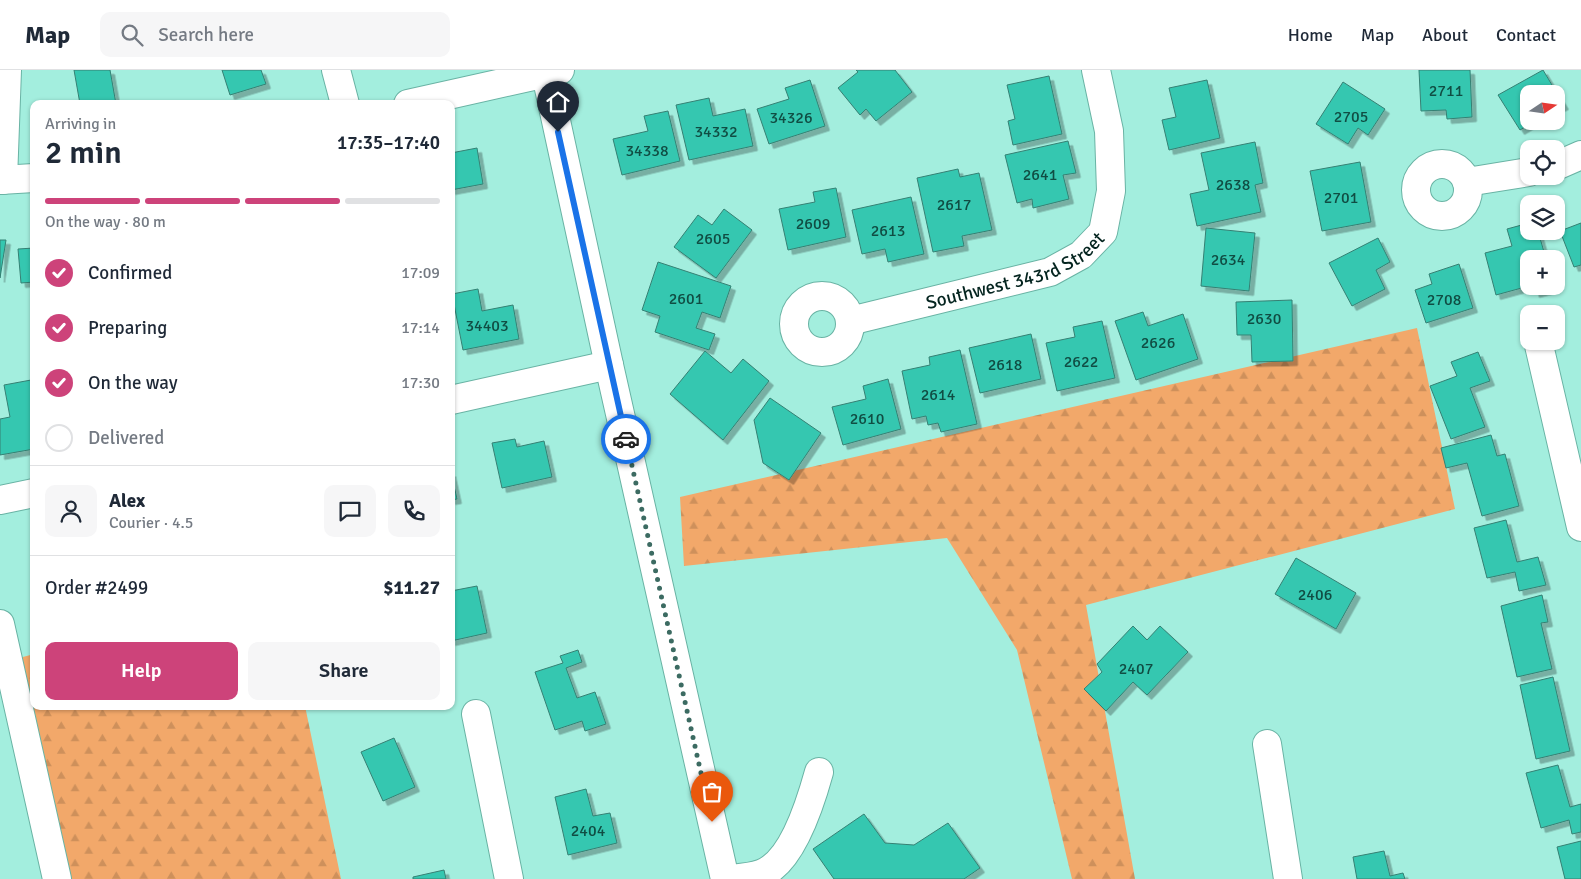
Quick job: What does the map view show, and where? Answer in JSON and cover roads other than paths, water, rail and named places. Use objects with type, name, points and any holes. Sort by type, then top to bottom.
[{"type":"street","points":[[7,70],[1,180],[30,178]]},
{"type":"street","points":[[336,70],[344,100]]},
{"type":"street","name":"Southwest 343rd Street","points":[[850,321],[1050,272],[1081,255],[1103,232],[1111,191],[1109,131],[1096,70]]},
{"type":"street","points":[[425,100],[550,71],[609,365],[726,879]]},
{"type":"street","points":[[1565,162],[1581,155]]},
{"type":"street","points":[[1467,182],[1520,173]]},
{"type":"street","points":[[1540,350],[1576,486],[1581,528]]},
{"type":"street","points":[[455,399],[609,365]]},
{"type":"street","points":[[0,500],[30,494]]},
{"type":"street","points":[[0,624],[57,879]]},
{"type":"street","points":[[476,714],[508,879]]},
{"type":"street","points":[[1267,744],[1288,879]]},
{"type":"street","points":[[733,879],[768,871],[782,858],[799,828],[819,772]]}]
